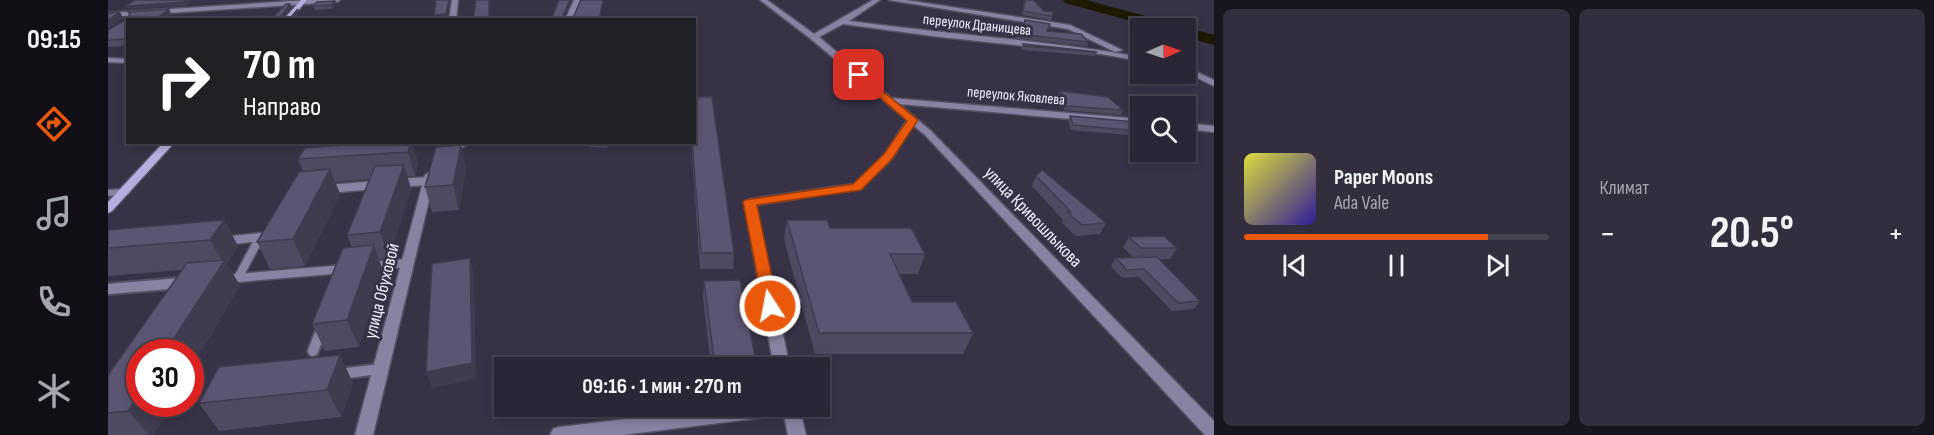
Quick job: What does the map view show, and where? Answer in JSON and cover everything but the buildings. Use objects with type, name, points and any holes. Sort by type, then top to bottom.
[{"type":"street","points":[[108,15],[337,0]]},
{"type":"street","points":[[452,18],[455,0]]},
{"type":"street","points":[[569,18],[577,0]]},
{"type":"street","name":"улица Кривошлыкова","points":[[763,0],[814,38],[912,120],[1214,433]]},
{"type":"street","points":[[814,38],[877,0]]},
{"type":"street","points":[[892,0],[1070,27],[1130,55]]},
{"type":"street","points":[[288,18],[303,1]]},
{"type":"street","points":[[131,18],[151,5]]},
{"type":"street","name":"переулок Дранищева","points":[[842,22],[1130,57]]},
{"type":"street","points":[[108,60],[126,61]]},
{"type":"street","points":[[1196,74],[1214,83]]},
{"type":"street","name":"переулок Яковлева","points":[[889,100],[1130,121]]},
{"type":"street","points":[[780,357],[750,202],[857,187],[888,157],[912,120]]},
{"type":"street","points":[[1196,127],[1214,129]]},
{"type":"street","points":[[108,209],[168,144]]},
{"type":"street","name":"улица Обуховой","points":[[364,435],[434,157],[463,144]]},
{"type":"street","points":[[108,192],[124,192]]},
{"type":"street","points":[[559,435],[708,417]]},
{"type":"street","points":[[792,417],[797,435]]},
{"type":"lane","points":[[318,189],[428,181]]},
{"type":"lane","points":[[215,242],[260,237],[238,278]]},
{"type":"lane","points":[[214,280],[407,263]]},
{"type":"lane","points":[[342,279],[346,269]]},
{"type":"lane","points":[[108,289],[191,282]]},
{"type":"lane","points":[[313,351],[325,320]]},
{"type":"lane","points":[[322,376],[380,369]]},
{"type":"waterway","points":[[1070,0],[1136,18]]},
{"type":"waterway","points":[[1196,35],[1214,40]]},
{"type":"route","points":[[770,306],[750,202],[857,187],[888,157],[912,120],[859,75]]}]
